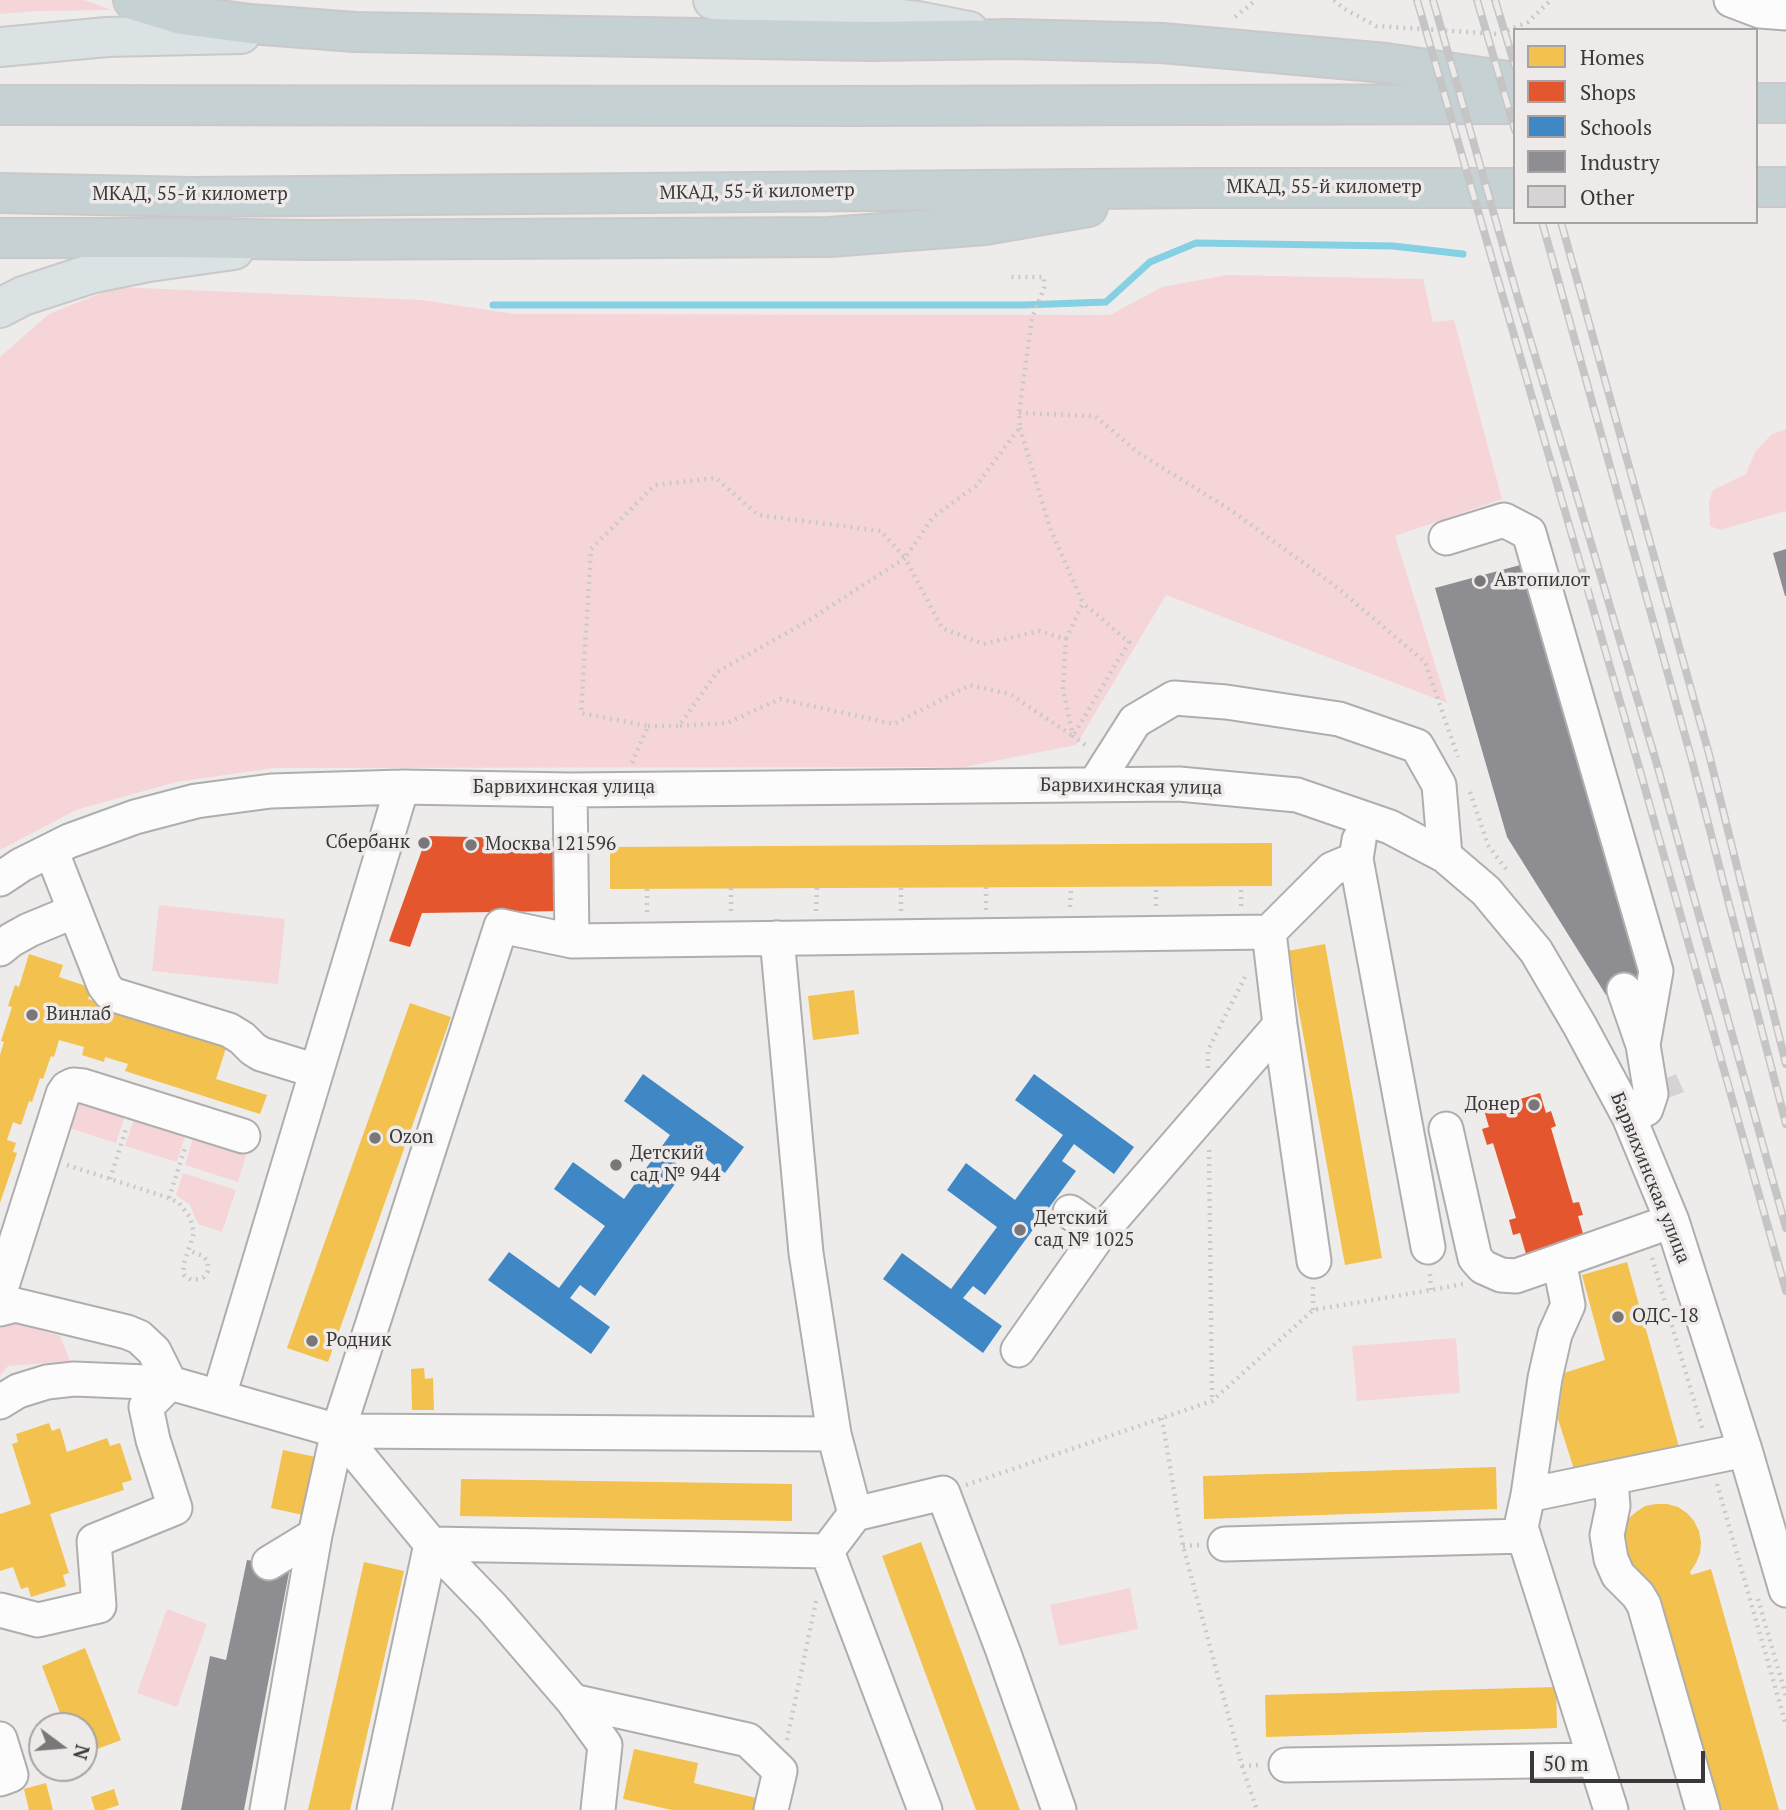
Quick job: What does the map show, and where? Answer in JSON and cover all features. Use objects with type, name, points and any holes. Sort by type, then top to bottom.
[{"type":"highway","points":[[133,0],[183,15],[250,24],[355,32],[1162,43],[1386,62],[1513,82]]},
{"type":"highway","points":[[1758,103],[1786,103]]},
{"type":"highway","points":[[0,105],[1513,104]]},
{"type":"highway","points":[[0,238],[310,240],[831,237],[985,225],[1201,187]]},
{"type":"highway","name":"МКАД, 55-й километр","points":[[0,193],[206,197],[1201,187],[1513,188]]},
{"type":"highway","points":[[1758,187],[1786,187]]},
{"type":"main road","points":[[713,0],[789,5],[892,18],[1013,39]]},
{"type":"main road","points":[[0,47],[107,37],[355,32]]},
{"type":"main road","points":[[0,308],[23,296],[90,274],[149,262],[310,240]]},
{"type":"street","points":[[1734,1],[1760,11],[1786,13]]},
{"type":"street","points":[[1758,96],[1786,91]]},
{"type":"street","points":[[1446,538],[1504,520],[1529,533],[1656,971],[1643,1045]]},
{"type":"street","points":[[1102,773],[1135,721],[1174,698],[1226,702],[1339,719],[1417,746],[1439,785],[1446,856]]},
{"type":"street","name":"Барвихинская улица","points":[[0,879],[21,865],[69,841],[135,817],[196,801],[271,791],[402,787],[622,789],[1102,773],[1179,784],[1297,795],[1390,827],[1446,856],[1486,891],[1536,951],[1629,1117],[1658,1226],[1745,1450],[1786,1590]]},
{"type":"street","points":[[219,1395],[402,787]]},
{"type":"street","points":[[570,790],[572,941]]},
{"type":"street","points":[[1364,818],[1356,859],[1428,1247]]},
{"type":"street","points":[[51,850],[104,985],[111,994],[229,1030],[261,1054],[316,1071]]},
{"type":"street","points":[[267,1810],[315,1535],[338,1431],[501,926],[572,941],[1269,932],[1332,869],[1356,859]]},
{"type":"street","points":[[0,949],[29,930],[75,911]]},
{"type":"street","points":[[1269,932],[1314,1261]]},
{"type":"street","points":[[777,939],[806,1253],[834,1434],[855,1514]]},
{"type":"street","points":[[1624,990],[1643,1045],[1651,1094],[1646,1109],[1629,1117]]},
{"type":"street","points":[[1018,1350],[1100,1233],[1280,1026]]},
{"type":"street","points":[[0,1292],[67,1088],[78,1084],[243,1136]]},
{"type":"street","points":[[1446,1129],[1475,1258],[1483,1267],[1501,1275],[1516,1276],[1658,1226]]},
{"type":"street","points":[[1070,1212],[1100,1233]]},
{"type":"street","points":[[1559,1261],[1568,1306],[1555,1334],[1545,1378],[1521,1527],[1611,1810]]},
{"type":"street","points":[[0,1309],[15,1305],[127,1332],[138,1337],[154,1351],[170,1383]]},
{"type":"street","points":[[0,1402],[18,1391],[47,1382],[74,1379],[170,1383],[338,1431],[834,1434]]},
{"type":"street","points":[[0,1610],[38,1620],[99,1606],[94,1541],[175,1508],[152,1440],[146,1406],[170,1383]]},
{"type":"street","points":[[338,1431],[431,1544],[492,1607],[573,1701],[606,1745],[598,1810]]},
{"type":"street","points":[[1528,1495],[1745,1450]]},
{"type":"street","points":[[1607,1480],[1613,1506],[1607,1535],[1611,1559],[1618,1575],[1644,1605],[1703,1810]]},
{"type":"street","points":[[827,1551],[855,1514],[943,1493],[1059,1810]]},
{"type":"street","points":[[269,1563],[315,1535]]},
{"type":"street","points":[[1225,1544],[1524,1536]]},
{"type":"street","points":[[431,1544],[827,1551]]},
{"type":"street","points":[[374,1810],[431,1544]]},
{"type":"street","points":[[827,1551],[925,1810]]},
{"type":"street","points":[[573,1701],[748,1740],[780,1771],[771,1810]]},
{"type":"street","points":[[0,1739],[11,1774],[0,1779]]},
{"type":"street","points":[[1286,1765],[1595,1760]]},
{"type":"path","points":[[1235,16],[1256,0]]},
{"type":"path","points":[[1334,0],[1376,26],[1499,34],[1513,28]]},
{"type":"path","points":[[1514,28],[1528,22],[1550,0]]},
{"type":"path","points":[[1009,277],[1044,277],[1044,288],[1032,317],[1019,413],[1020,427],[1049,528],[1083,603],[1129,642],[1073,736]]},
{"type":"path","points":[[1019,413],[1095,416],[1140,454],[1229,509],[1334,585],[1425,662],[1461,766]]},
{"type":"path","points":[[679,726],[716,671],[808,621],[905,558],[933,517],[976,486],[1020,427]]},
{"type":"path","points":[[1066,639],[1039,631],[983,644],[942,628],[905,558],[881,531],[758,515],[716,478],[655,485],[591,549],[581,713],[648,726],[727,723],[780,699],[894,724],[970,685],[1010,694],[1073,736],[1102,773]]},
{"type":"path","points":[[1073,736],[1063,690],[1066,639],[1083,603]]},
{"type":"path","points":[[622,789],[648,726]]},
{"type":"path","points":[[1465,779],[1488,845]]},
{"type":"path","points":[[1212,1401],[1208,1050],[1269,932]]},
{"type":"path","points":[[110,1179],[134,1102]]},
{"type":"path","points":[[169,1198],[194,1120]]},
{"type":"path","points":[[43,1158],[179,1203],[187,1211],[194,1233],[188,1250],[183,1268],[184,1275],[191,1280],[200,1279],[208,1271],[208,1262],[203,1256],[188,1250]]},
{"type":"path","points":[[1658,1226],[1710,1458],[1786,1725]]},
{"type":"path","points":[[943,1493],[1212,1401],[1313,1310],[1501,1275]]},
{"type":"path","points":[[1162,1418],[1183,1546],[1242,1766],[1257,1810]]},
{"type":"path","points":[[780,1771],[827,1551]]},
{"type":"shaded area","points":[[0,0],[84,0],[112,10],[0,14]]},
{"type":"shaded area","points":[[1227,275],[1423,279],[1433,322],[1454,320],[1502,499],[1395,536],[1447,703],[1166,595],[1076,745],[964,767],[274,768],[176,782],[76,810],[0,850],[0,357],[49,314],[116,287],[422,300],[514,314],[1110,315],[1162,287]]},
{"type":"shaded area","points":[[1786,429],[1786,511],[1720,530],[1710,526],[1709,501],[1713,490],[1746,474],[1755,452],[1771,435]]},
{"type":"shaded area","points":[[159,905],[285,919],[278,984],[152,971]]},
{"type":"shaded area","points":[[78,1101],[126,1113],[116,1143],[66,1127],[72,1106]]},
{"type":"shaded area","points":[[135,1116],[186,1133],[177,1162],[125,1146]]},
{"type":"shaded area","points":[[194,1135],[247,1152],[238,1182],[185,1165]]},
{"type":"shaded area","points":[[183,1173],[236,1190],[222,1232],[198,1224],[190,1205],[176,1195]]},
{"type":"shaded area","points":[[14,1323],[60,1336],[70,1361],[8,1366],[0,1376],[0,1329]]},
{"type":"shaded area","points":[[1456,1338],[1460,1393],[1357,1401],[1352,1346]]},
{"type":"shaded area","points":[[1130,1588],[1138,1629],[1059,1646],[1050,1605]]},
{"type":"shaded area","points":[[167,1609],[207,1624],[177,1707],[137,1693]]},
{"type":"building: Homes","points":[[1272,843],[1272,886],[610,889],[610,847]]},
{"type":"building: Homes","points":[[1325,944],[1382,1258],[1345,1265],[1288,951]]},
{"type":"building: Homes","points":[[29,954],[63,965],[59,977],[92,988],[88,999],[224,1041],[222,1046],[226,1048],[216,1079],[267,1095],[260,1114],[125,1071],[128,1064],[105,1057],[104,1062],[82,1055],[84,1047],[59,1040],[43,1079],[40,1078],[32,1102],[29,1101],[21,1125],[13,1122],[7,1140],[16,1143],[13,1152],[17,1153],[0,1203],[0,1055],[4,1042],[1,1041],[12,1007],[8,1006],[15,985],[19,987]]},
{"type":"building: Homes","points":[[854,990],[859,1034],[813,1040],[808,996]]},
{"type":"building: Homes","points":[[410,1003],[451,1017],[328,1362],[287,1348]]},
{"type":"building: Homes","points":[[1627,1262],[1681,1454],[1577,1479],[1558,1419],[1564,1373],[1605,1360],[1582,1275]]},
{"type":"building: Homes","points":[[424,1368],[425,1379],[433,1378],[434,1410],[412,1410],[411,1369]]},
{"type":"building: Homes","points":[[49,1423],[52,1431],[60,1428],[67,1452],[107,1438],[110,1446],[120,1443],[132,1480],[122,1483],[124,1490],[50,1514],[69,1573],[63,1575],[66,1586],[31,1597],[28,1587],[21,1589],[13,1567],[0,1571],[0,1514],[31,1504],[12,1444],[18,1442],[16,1434]]},
{"type":"building: Homes","points":[[283,1450],[325,1459],[312,1517],[271,1508]]},
{"type":"building: Homes","points":[[1496,1467],[1497,1509],[1204,1519],[1203,1476]]},
{"type":"building: Homes","points":[[461,1479],[792,1484],[792,1521],[460,1516]]},
{"type":"building: Homes","points":[[1656,1504],[1678,1507],[1694,1521],[1699,1531],[1700,1553],[1690,1572],[1691,1575],[1711,1569],[1779,1810],[1713,1810],[1624,1561],[1623,1529],[1628,1519],[1645,1506]]},
{"type":"building: Homes","points":[[921,1542],[1020,1810],[976,1810],[882,1556]]},
{"type":"building: Homes","points":[[364,1562],[404,1571],[350,1810],[308,1810]]},
{"type":"building: Homes","points":[[85,1648],[121,1740],[98,1749],[98,1712],[60,1712],[42,1666]]},
{"type":"building: Homes","points":[[1556,1687],[1557,1728],[1266,1737],[1265,1695]]},
{"type":"building: Homes","points":[[634,1749],[698,1763],[694,1783],[756,1798],[753,1810],[672,1810],[623,1799]]},
{"type":"building: Homes","points":[[46,1783],[53,1810],[29,1810],[24,1789]]},
{"type":"building: Homes","points":[[114,1789],[119,1805],[95,1810],[91,1797]]},
{"type":"building: Shops","points":[[427,836],[561,839],[566,911],[422,913],[410,947],[389,941]]},
{"type":"building: Shops","points":[[1540,1093],[1546,1113],[1551,1111],[1556,1126],[1551,1128],[1573,1203],[1579,1202],[1583,1215],[1578,1216],[1584,1237],[1526,1254],[1520,1233],[1513,1235],[1509,1220],[1516,1218],[1493,1143],[1487,1145],[1482,1129],[1489,1127],[1484,1110]]},
{"type":"building: Schools","points":[[643,1074],[744,1147],[725,1173],[685,1143],[672,1160],[685,1170],[595,1296],[580,1285],[570,1298],[610,1327],[591,1354],[488,1280],[509,1252],[559,1288],[605,1226],[554,1189],[573,1162],[624,1199],[670,1135],[624,1101]]},
{"type":"building: Schools","points":[[1034,1074],[1134,1147],[1114,1174],[1074,1144],[1062,1161],[1076,1171],[985,1295],[973,1286],[963,1298],[1002,1326],[983,1353],[883,1279],[902,1253],[951,1289],[997,1227],[947,1190],[966,1163],[1015,1200],[1063,1135],[1015,1100]]},
{"type":"building: Industry","points":[[1786,549],[1786,596],[1785,596],[1773,553]]},
{"type":"building: Industry","points":[[1524,564],[1644,984],[1606,995],[1507,837],[1435,588]]},
{"type":"building: Industry","points":[[247,1560],[290,1567],[244,1810],[181,1810],[210,1656],[226,1660]]},
{"type":"building: Other","points":[[1676,1074],[1684,1092],[1668,1098],[1660,1081]]},
{"type":"waterway","points":[[493,305],[1023,305],[1106,302],[1150,262],[1196,243],[1393,246],[1463,254]]},
{"type":"railway","points":[[1417,0],[1639,767],[1786,1291]]},
{"type":"railway","points":[[1433,0],[1517,295],[1656,761],[1786,1228]]},
{"type":"railway","points":[[1477,0],[1513,123]]},
{"type":"railway","points":[[1495,0],[1513,59]]},
{"type":"railway","points":[[1543,224],[1691,757],[1786,1124]]},
{"type":"railway","points":[[1562,224],[1709,754],[1786,1064]]},
{"type":"place","name":"Автопилот","points":[[1480,581]]},
{"type":"place","name":"Сбербанк","points":[[424,843]]},
{"type":"place","name":"Москва 121596","points":[[471,845]]},
{"type":"place","name":"Винлаб","points":[[32,1015]]},
{"type":"place","name":"Донер","points":[[1534,1105]]},
{"type":"place","name":"Ozon","points":[[375,1138]]},
{"type":"place","name":"Детский сад № 944","points":[[616,1165]]},
{"type":"place","name":"Детский сад № 1025","points":[[1020,1230]]},
{"type":"place","name":"ОДС-18","points":[[1618,1317]]},
{"type":"place","name":"Родник","points":[[312,1341]]}]
